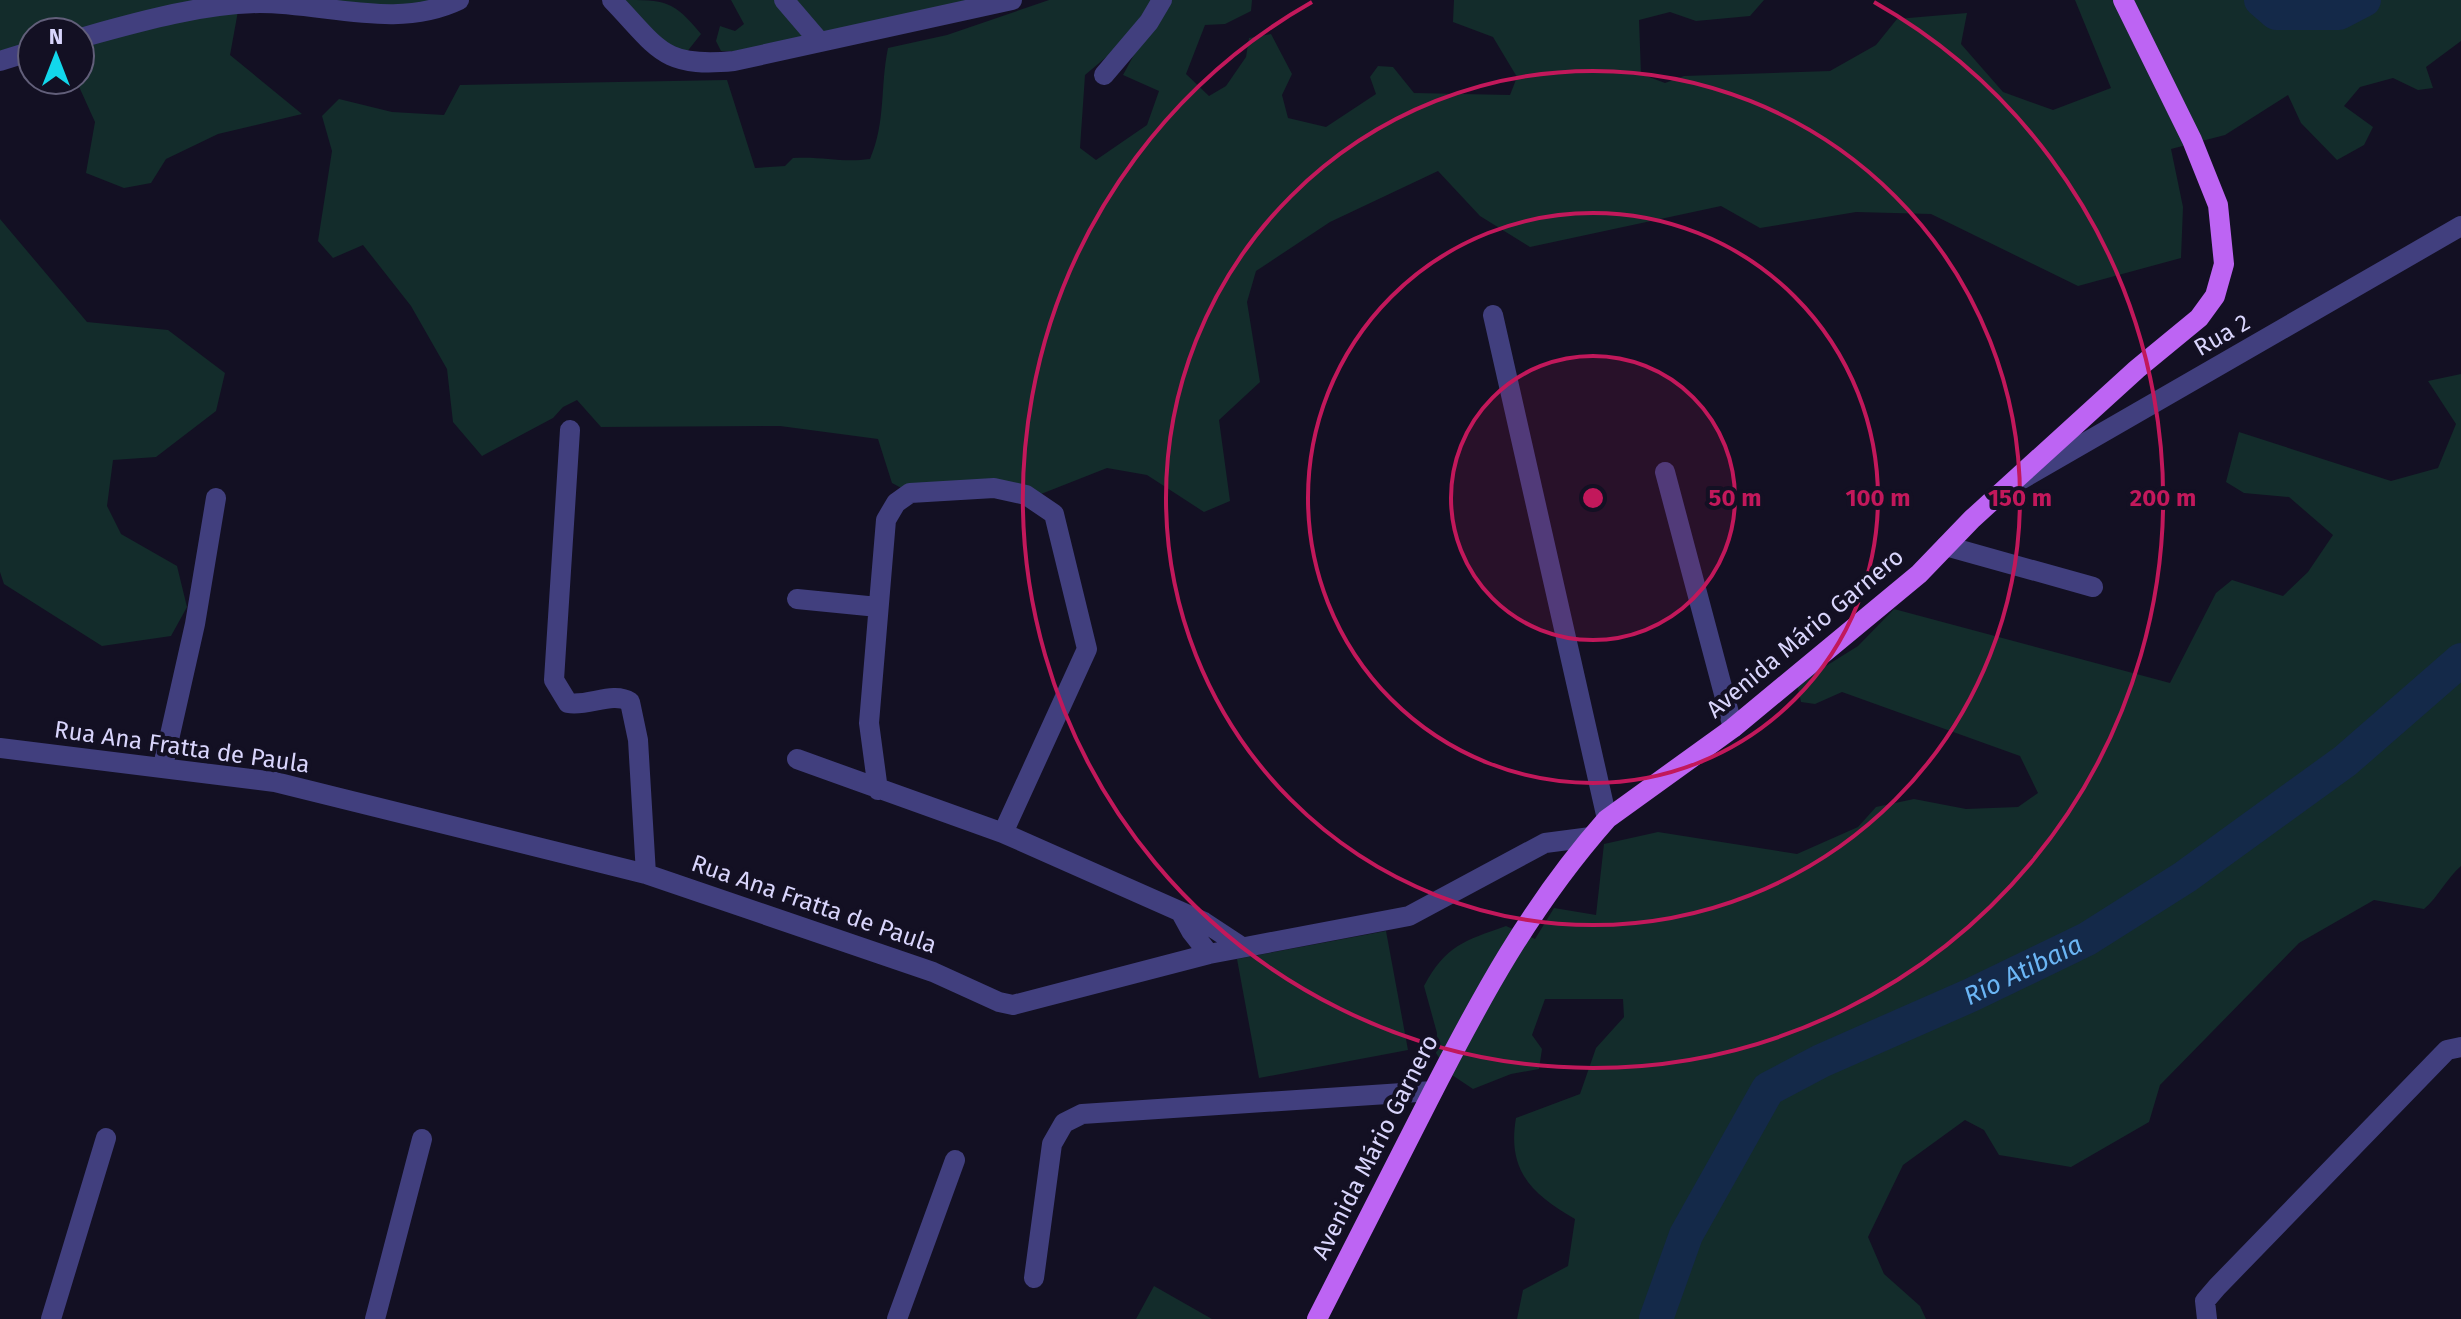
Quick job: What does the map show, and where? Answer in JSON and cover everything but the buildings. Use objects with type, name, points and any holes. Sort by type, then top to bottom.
[{"type":"main road","name":"Avenida Mário Garnero","points":[[1317,1319],[1488,984],[1529,916],[1591,837],[1607,819],[1733,728],[1919,574],[2008,487],[2137,369],[2199,318],[2215,296],[2221,280],[2223,236],[2218,205],[2192,140],[2123,0]]},
{"type":"street","points":[[96,34],[137,22],[230,5],[261,3],[401,14],[427,12],[459,0]]},
{"type":"street","points":[[612,0],[663,55],[681,62],[734,61],[1012,0]]},
{"type":"street","points":[[784,0],[820,42]]},
{"type":"street","points":[[1104,75],[1149,22],[1162,0]]},
{"type":"street","name":"Rua 2","points":[[2008,487],[2457,230]]},
{"type":"street","points":[[1493,315],[1607,819]]},
{"type":"street","points":[[570,430],[554,680],[568,703],[580,706],[619,697],[630,702],[638,740],[646,874]]},
{"type":"street","points":[[1665,472],[1733,728]]},
{"type":"street","points":[[878,790],[869,723],[886,520],[896,503],[910,493],[994,488],[1026,495],[1054,514],[1087,649],[1003,833]]},
{"type":"street","points":[[163,766],[195,624],[216,498]]},
{"type":"street","points":[[1946,546],[2093,587]]},
{"type":"street","points":[[797,599],[878,607]]},
{"type":"street","name":"Rua Ana Fratta de Paula","points":[[0,748],[275,782],[646,874],[933,972],[999,1002],[1013,1005],[1209,954],[1409,916],[1545,843],[1591,837]]},
{"type":"street","points":[[797,759],[1003,833],[1180,911],[1242,947]]},
{"type":"street","points":[[1180,911],[1209,954]]},
{"type":"street","points":[[2207,1319],[2205,1301],[2217,1287],[2447,1050],[2461,1047]]},
{"type":"street","points":[[1034,1278],[1052,1144],[1064,1123],[1082,1114],[1433,1091]]},
{"type":"street","points":[[51,1319],[106,1138]]},
{"type":"street","points":[[375,1319],[422,1139]]},
{"type":"street","points":[[897,1319],[955,1160]]},
{"type":"green space","points":[[0,0],[441,0],[420,8],[238,11],[230,55],[302,114],[218,134],[166,159],[151,183],[124,188],[86,173],[95,122],[83,96],[96,96],[96,16],[16,16],[16,52],[0,51]]},
{"type":"green space","points":[[622,0],[667,4],[683,14],[701,34],[686,53],[668,49]]},
{"type":"green space","points":[[731,0],[975,0],[756,51],[721,51],[716,41],[720,26],[735,31],[744,24]]},
{"type":"green space","points":[[1049,0],[1154,0],[1117,48],[1085,75],[1080,148],[1096,160],[1147,125],[1159,91],[1123,75],[1142,40],[1172,0],[1252,0],[1251,11],[1225,24],[1205,25],[1186,74],[1209,96],[1226,86],[1246,57],[1249,38],[1271,34],[1292,74],[1282,95],[1288,118],[1326,127],[1376,94],[1370,77],[1378,66],[1393,67],[1414,93],[1510,95],[1517,77],[1493,37],[1453,22],[1454,0],[1764,0],[1750,16],[1696,21],[1670,12],[1639,20],[1641,74],[1665,83],[1684,76],[1830,71],[1876,45],[1897,19],[1967,13],[1961,44],[2003,92],[2053,110],[2111,88],[2075,0],[2461,0],[2461,41],[2426,67],[2433,88],[2418,90],[2393,78],[2360,87],[2344,106],[2373,127],[2364,145],[2337,160],[2301,123],[2288,95],[2225,135],[2171,149],[2183,207],[2181,258],[2078,286],[1931,214],[1856,212],[1760,228],[1721,206],[1530,247],[1480,216],[1438,171],[1330,222],[1256,271],[1247,302],[1260,382],[1219,420],[1230,501],[1204,512],[1147,475],[1107,468],[1041,494],[920,498],[892,483],[878,439],[780,426],[601,427],[577,400],[563,407],[553,418],[482,456],[453,422],[447,369],[411,306],[363,245],[333,258],[318,241],[332,151],[322,116],[339,99],[392,112],[444,115],[460,85],[727,80],[755,168],[785,166],[793,158],[870,159],[881,118],[888,48],[947,35]]},
{"type":"green space","points":[[0,219],[87,322],[168,330],[225,373],[216,411],[156,457],[113,460],[107,506],[121,534],[177,566],[187,607],[171,636],[102,646],[4,584],[0,572]]},
{"type":"green space","points":[[2461,374],[2461,866],[2429,904],[2424,909],[2374,900],[2299,943],[2160,1085],[2149,1122],[2071,1167],[1999,1155],[1984,1130],[1965,1120],[1903,1165],[1868,1237],[1884,1274],[1920,1306],[1926,1319],[1517,1319],[1523,1290],[1568,1266],[1575,1219],[1546,1200],[1526,1179],[1515,1152],[1516,1118],[1580,1094],[1596,1048],[1624,1017],[1623,999],[1545,999],[1532,1035],[1542,1049],[1539,1069],[1511,1074],[1473,1089],[1449,1073],[1436,1053],[1437,1033],[1424,986],[1440,961],[1467,941],[1506,926],[1535,939],[1554,908],[1596,915],[1604,844],[1658,832],[1797,854],[1858,827],[1876,807],[1914,799],[1966,809],[2018,807],[2038,793],[2020,756],[1842,692],[1815,704],[1801,702],[1797,684],[1858,646],[1894,609],[2170,683],[2216,593],[2232,580],[2283,596],[2308,572],[2333,535],[2289,497],[2244,493],[2226,482],[2239,432],[2391,481],[2438,468],[2456,424],[2428,381]]},
{"type":"green space","points":[[1386,931],[1408,1050],[1259,1078],[1237,959]]},
{"type":"green space","points":[[1154,1286],[1212,1319],[1136,1319]]},
{"type":"waterway","name":"Rio Atibaia","points":[[2261,0],[2276,13],[2339,13],[2364,0]]},
{"type":"waterway","name":"Rio Atibaia","points":[[1656,1319],[1686,1235],[1768,1089],[1821,1061],[1971,995],[2087,939],[2185,877],[2345,761],[2461,660]]}]
